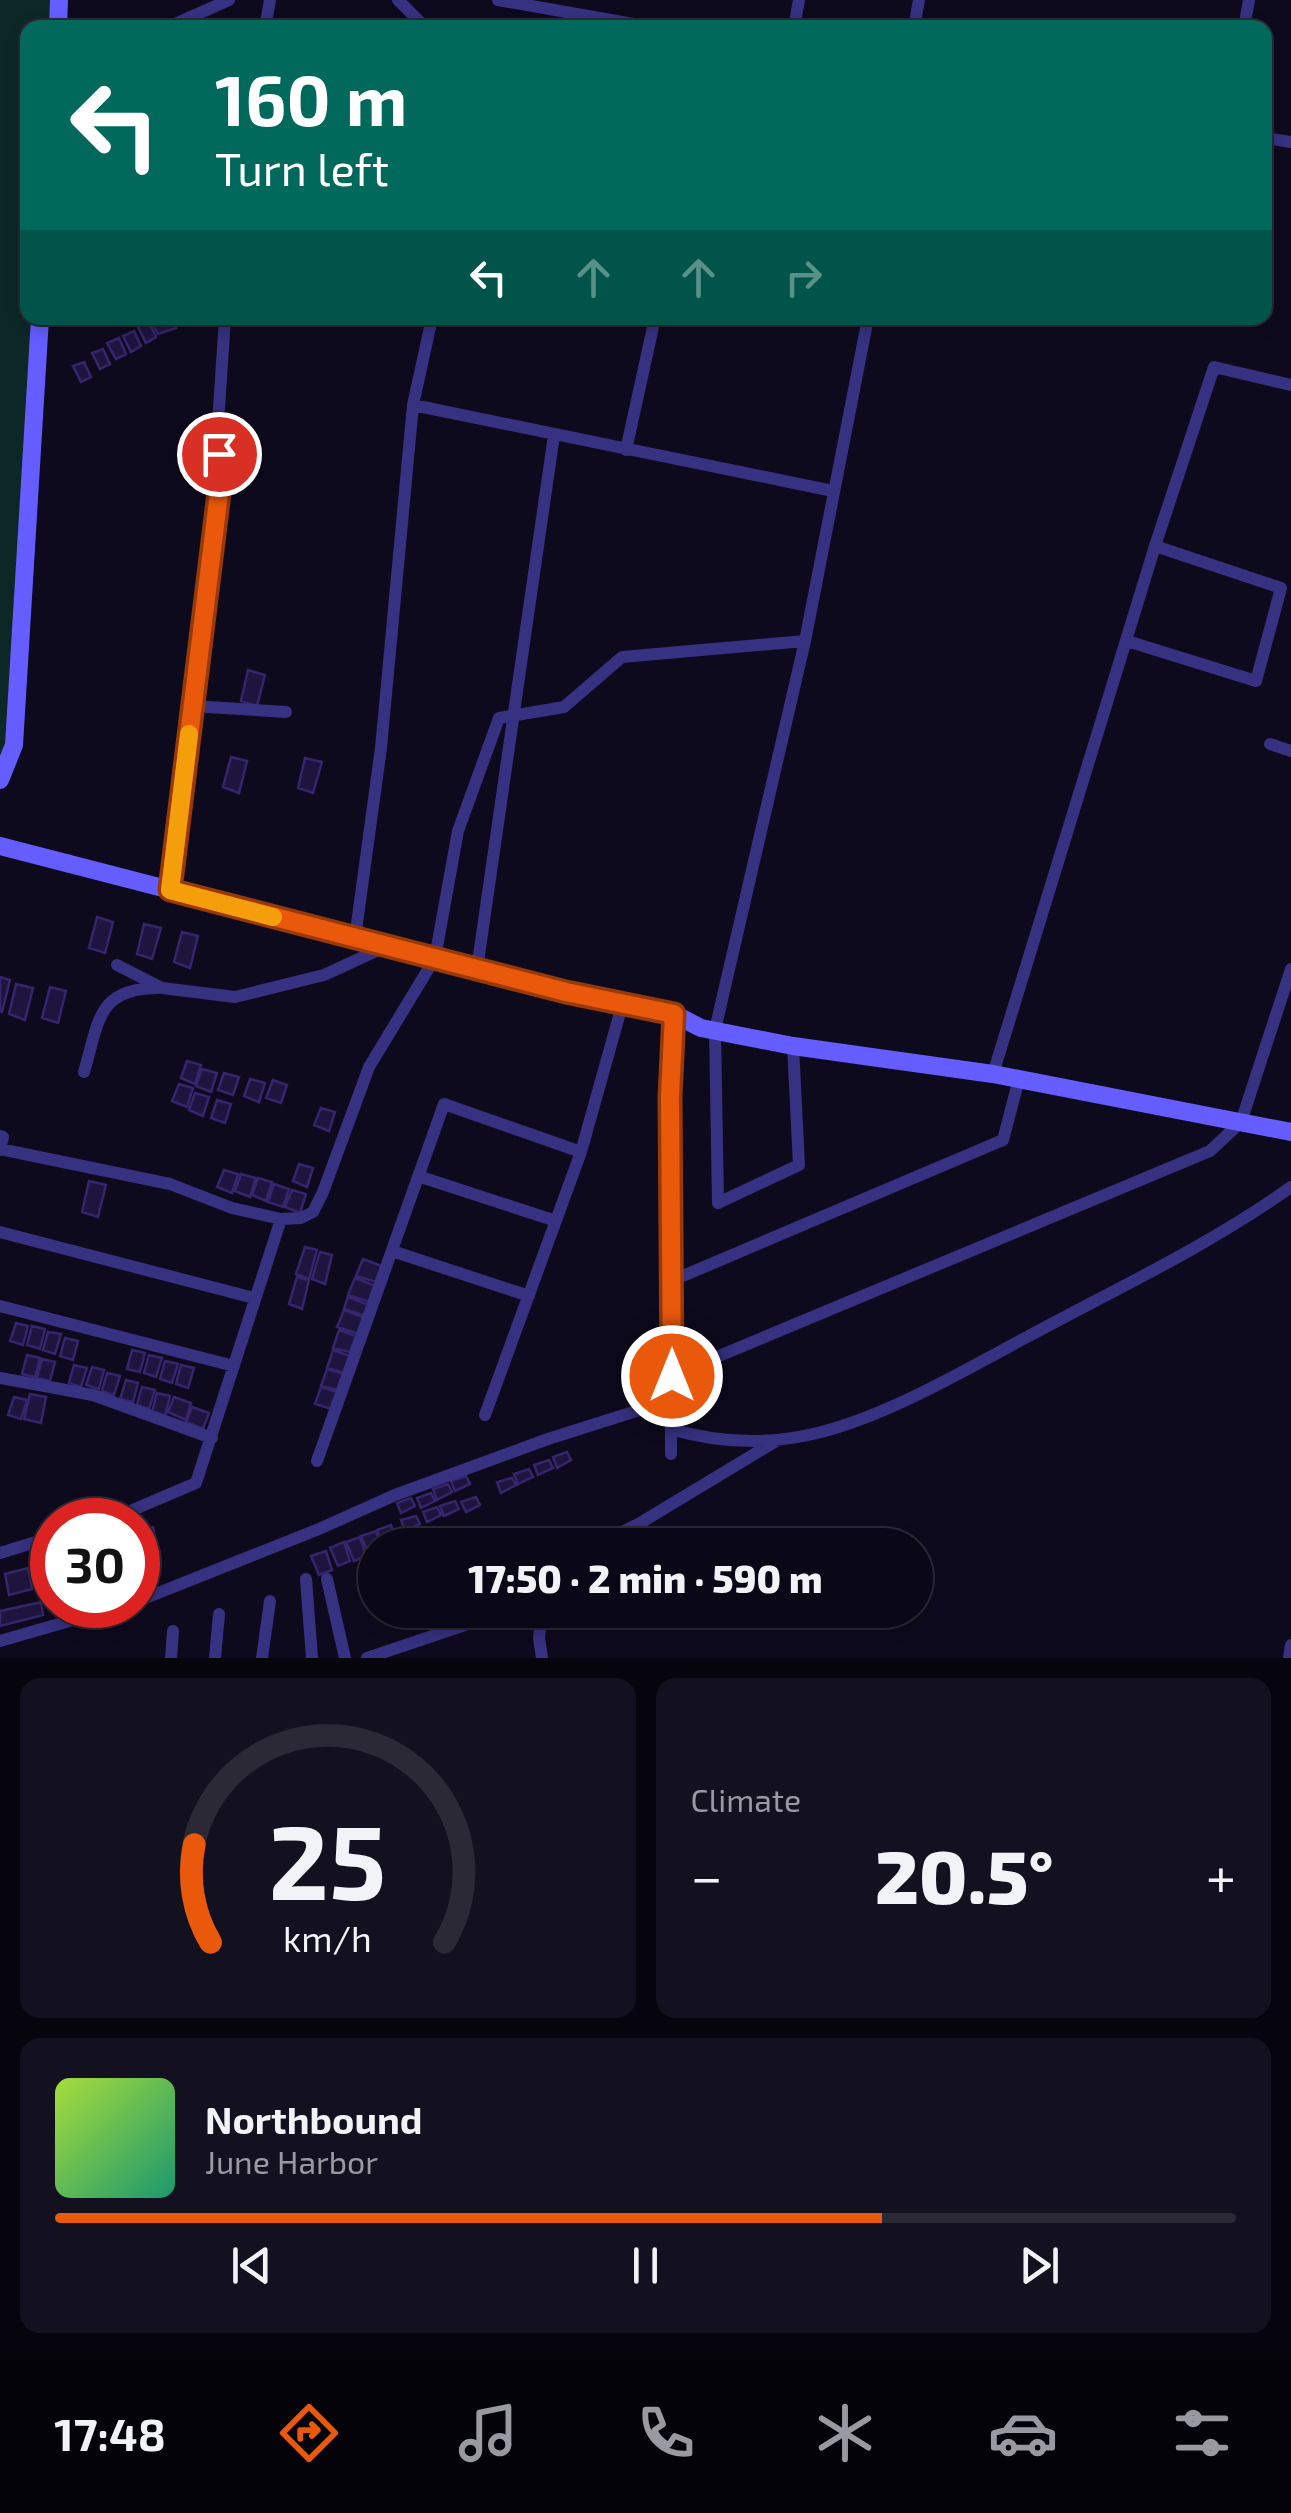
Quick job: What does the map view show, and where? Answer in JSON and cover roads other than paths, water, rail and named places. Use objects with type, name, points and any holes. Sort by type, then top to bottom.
[{"type":"street","points":[[184,20],[230,0]]},
{"type":"street","points":[[398,0],[418,20]]},
{"type":"street","points":[[498,0],[561,5],[623,20]]},
{"type":"street","points":[[0,780],[14,745],[40,325]]},
{"type":"street","points":[[170,890],[220,485],[218,424],[225,325]]},
{"type":"street","points":[[355,938],[381,748],[412,406],[430,325]]},
{"type":"street","points":[[626,450],[653,325]]},
{"type":"street","points":[[793,1046],[799,1165],[718,1203],[715,1030],[806,642],[867,325]]},
{"type":"street","points":[[992,1074],[1214,367],[1291,385]]},
{"type":"street","points":[[412,406],[834,491]]},
{"type":"street","points":[[477,969],[554,435]]},
{"type":"street","points":[[1127,641],[1256,680],[1282,588],[1155,546]]},
{"type":"street","points":[[0,1136],[0,1150],[170,1184],[232,1208],[281,1219],[301,1218],[312,1212],[369,1066],[435,958],[458,830],[499,718],[564,706],[622,657],[806,642]]},
{"type":"street","points":[[192,706],[286,712]]},
{"type":"street","points":[[1270,744],[1291,750]]},
{"type":"street","points":[[0,846],[566,992],[674,1014],[701,1028],[793,1046],[992,1074],[1291,1132]]},
{"type":"street","points":[[84,1072],[102,1010],[130,988],[235,997],[324,975],[386,946]]},
{"type":"street","points":[[117,965],[162,988]]},
{"type":"street","points":[[672,1376],[1210,1151],[1241,1122],[1291,970]]},
{"type":"street","points":[[485,1415],[581,1152],[624,1002]]},
{"type":"street","points":[[671,1454],[670,1096],[674,1014]]},
{"type":"street","points":[[672,1280],[1003,1140],[1019,1079]]},
{"type":"street","points":[[316,1461],[444,1104],[581,1152]]},
{"type":"street","points":[[418,1176],[556,1221]]},
{"type":"street","points":[[671,1429],[710,1441],[780,1439],[829,1429],[955,1376],[1244,1220],[1291,1187]]},
{"type":"street","points":[[160,1498],[196,1483],[281,1219]]},
{"type":"street","points":[[0,1232],[254,1298]]},
{"type":"street","points":[[392,1251],[529,1296]]},
{"type":"street","points":[[0,1306],[234,1366]]},
{"type":"street","points":[[0,1378],[93,1395],[212,1438]]},
{"type":"street","points":[[160,1591],[395,1495],[548,1439],[672,1400]]},
{"type":"street","points":[[630,1528],[780,1439]]},
{"type":"street","points":[[0,1553],[30,1544]]},
{"type":"street","points":[[328,1579],[344,1658]]},
{"type":"street","points":[[306,1580],[312,1658]]},
{"type":"street","points":[[262,1658],[270,1600]]},
{"type":"street","points":[[215,1658],[219,1614]]},
{"type":"street","points":[[0,1640],[43,1628]]},
{"type":"street","points":[[367,1658],[456,1628]]},
{"type":"street","points":[[539,1628],[542,1658]]},
{"type":"street","points":[[171,1658],[173,1631]]},
{"type":"street","points":[[1289,1658],[1291,1648]]}]
